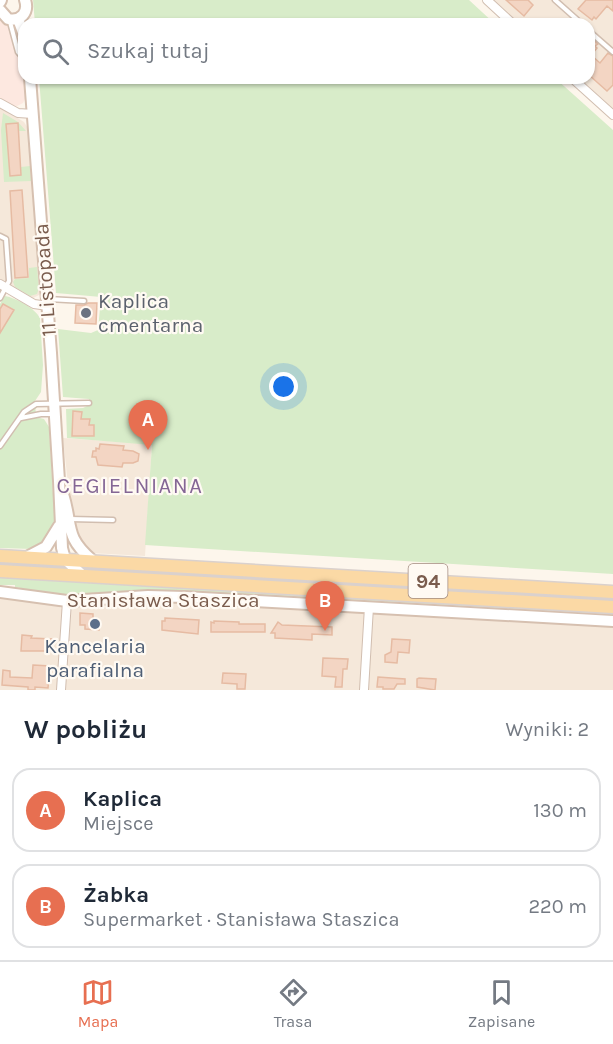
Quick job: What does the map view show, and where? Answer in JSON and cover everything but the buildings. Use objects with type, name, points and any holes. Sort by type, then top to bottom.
[{"type":"main road","name":"94","points":[[0,556],[613,592]]},
{"type":"main road","name":"94","points":[[0,571],[613,607]]},
{"type":"street","points":[[13,19],[25,13],[27,8],[25,0]]},
{"type":"street","points":[[487,0],[506,18]]},
{"type":"street","points":[[0,10],[13,19],[18,26]]},
{"type":"street","name":"11 Listopada","points":[[30,84],[59,481],[59,526],[65,559]]},
{"type":"street","points":[[579,84],[613,115]]},
{"type":"street","points":[[0,103],[18,113],[33,114]]},
{"type":"street","points":[[3,286],[34,304],[47,303]]},
{"type":"street","name":"11 Listopada","points":[[59,481],[73,540]]},
{"type":"street","points":[[27,557],[46,547],[59,526]]},
{"type":"street","points":[[43,573],[65,559],[73,540]]},
{"type":"street","points":[[73,540],[92,560]]},
{"type":"street","points":[[65,559],[82,575]]},
{"type":"street","name":"Stanisława Staszica","points":[[0,592],[67,601],[171,596],[613,621]]},
{"type":"street","points":[[62,690],[67,601]]},
{"type":"street","points":[[364,690],[369,607]]},
{"type":"lane","points":[[555,0],[575,18]]},
{"type":"lane","points":[[13,19],[18,51]]},
{"type":"lane","points":[[595,36],[613,52]]},
{"type":"lane","points":[[0,236],[6,239],[9,281],[3,286],[0,298]]},
{"type":"lane","points":[[47,303],[84,301]]},
{"type":"lane","points":[[20,418],[41,414],[53,408],[89,403]]},
{"type":"lane","points":[[0,446],[29,407],[36,404],[53,408]]},
{"type":"lane","points":[[69,519],[113,520]]},
{"type":"shaded area","points":[[493,0],[613,0],[613,109],[586,84],[595,84],[595,18],[512,18]]},
{"type":"shaded area","points":[[0,17],[10,29],[18,51],[18,84],[25,84],[26,97],[23,103],[17,106],[9,105],[0,99]]},
{"type":"shaded area","points":[[0,107],[24,122],[29,130],[41,288],[39,295],[33,298],[0,280]]},
{"type":"shaded area","points":[[63,438],[152,444],[145,556],[91,553],[80,546],[71,512]]},
{"type":"shaded area","points":[[0,596],[58,604],[69,619],[70,610],[76,605],[156,600],[363,611],[372,617],[375,612],[613,625],[613,690],[0,690]]},
{"type":"green space","points":[[33,0],[469,0],[488,18],[34,18]]},
{"type":"green space","points":[[39,84],[562,84],[613,130],[613,574],[145,545],[152,445],[67,438],[66,409],[83,408],[89,405],[89,399],[63,397],[58,329],[91,333],[98,330],[101,297],[56,293]]},
{"type":"green space","points":[[3,113],[18,122],[26,131],[18,131],[17,123],[6,125],[10,175],[21,175],[21,167],[30,166],[31,181],[4,182],[1,130]]},
{"type":"green space","points":[[37,267],[39,288],[37,294],[30,296],[15,287],[13,282],[15,279],[29,278],[29,268]]},
{"type":"green space","points":[[5,296],[25,304],[40,318],[43,365],[41,392],[35,401],[36,417],[44,419],[49,427],[55,526],[49,540],[32,549],[0,548],[0,304]]},
{"type":"green space","points":[[0,575],[613,612],[613,618],[59,596],[26,591],[15,585],[0,585]]},
{"type":"place","name":"Kaplica cmentarna","points":[[86,313]]},
{"type":"place","name":"Kaplica","points":[[148,450]]},
{"type":"place","name":"Kancelaria parafialna","points":[[95,624]]},
{"type":"place","name":"Żabka","points":[[325,631]]},
{"type":"district","name":"CEGIELNIANA","points":[[130,486]]}]
